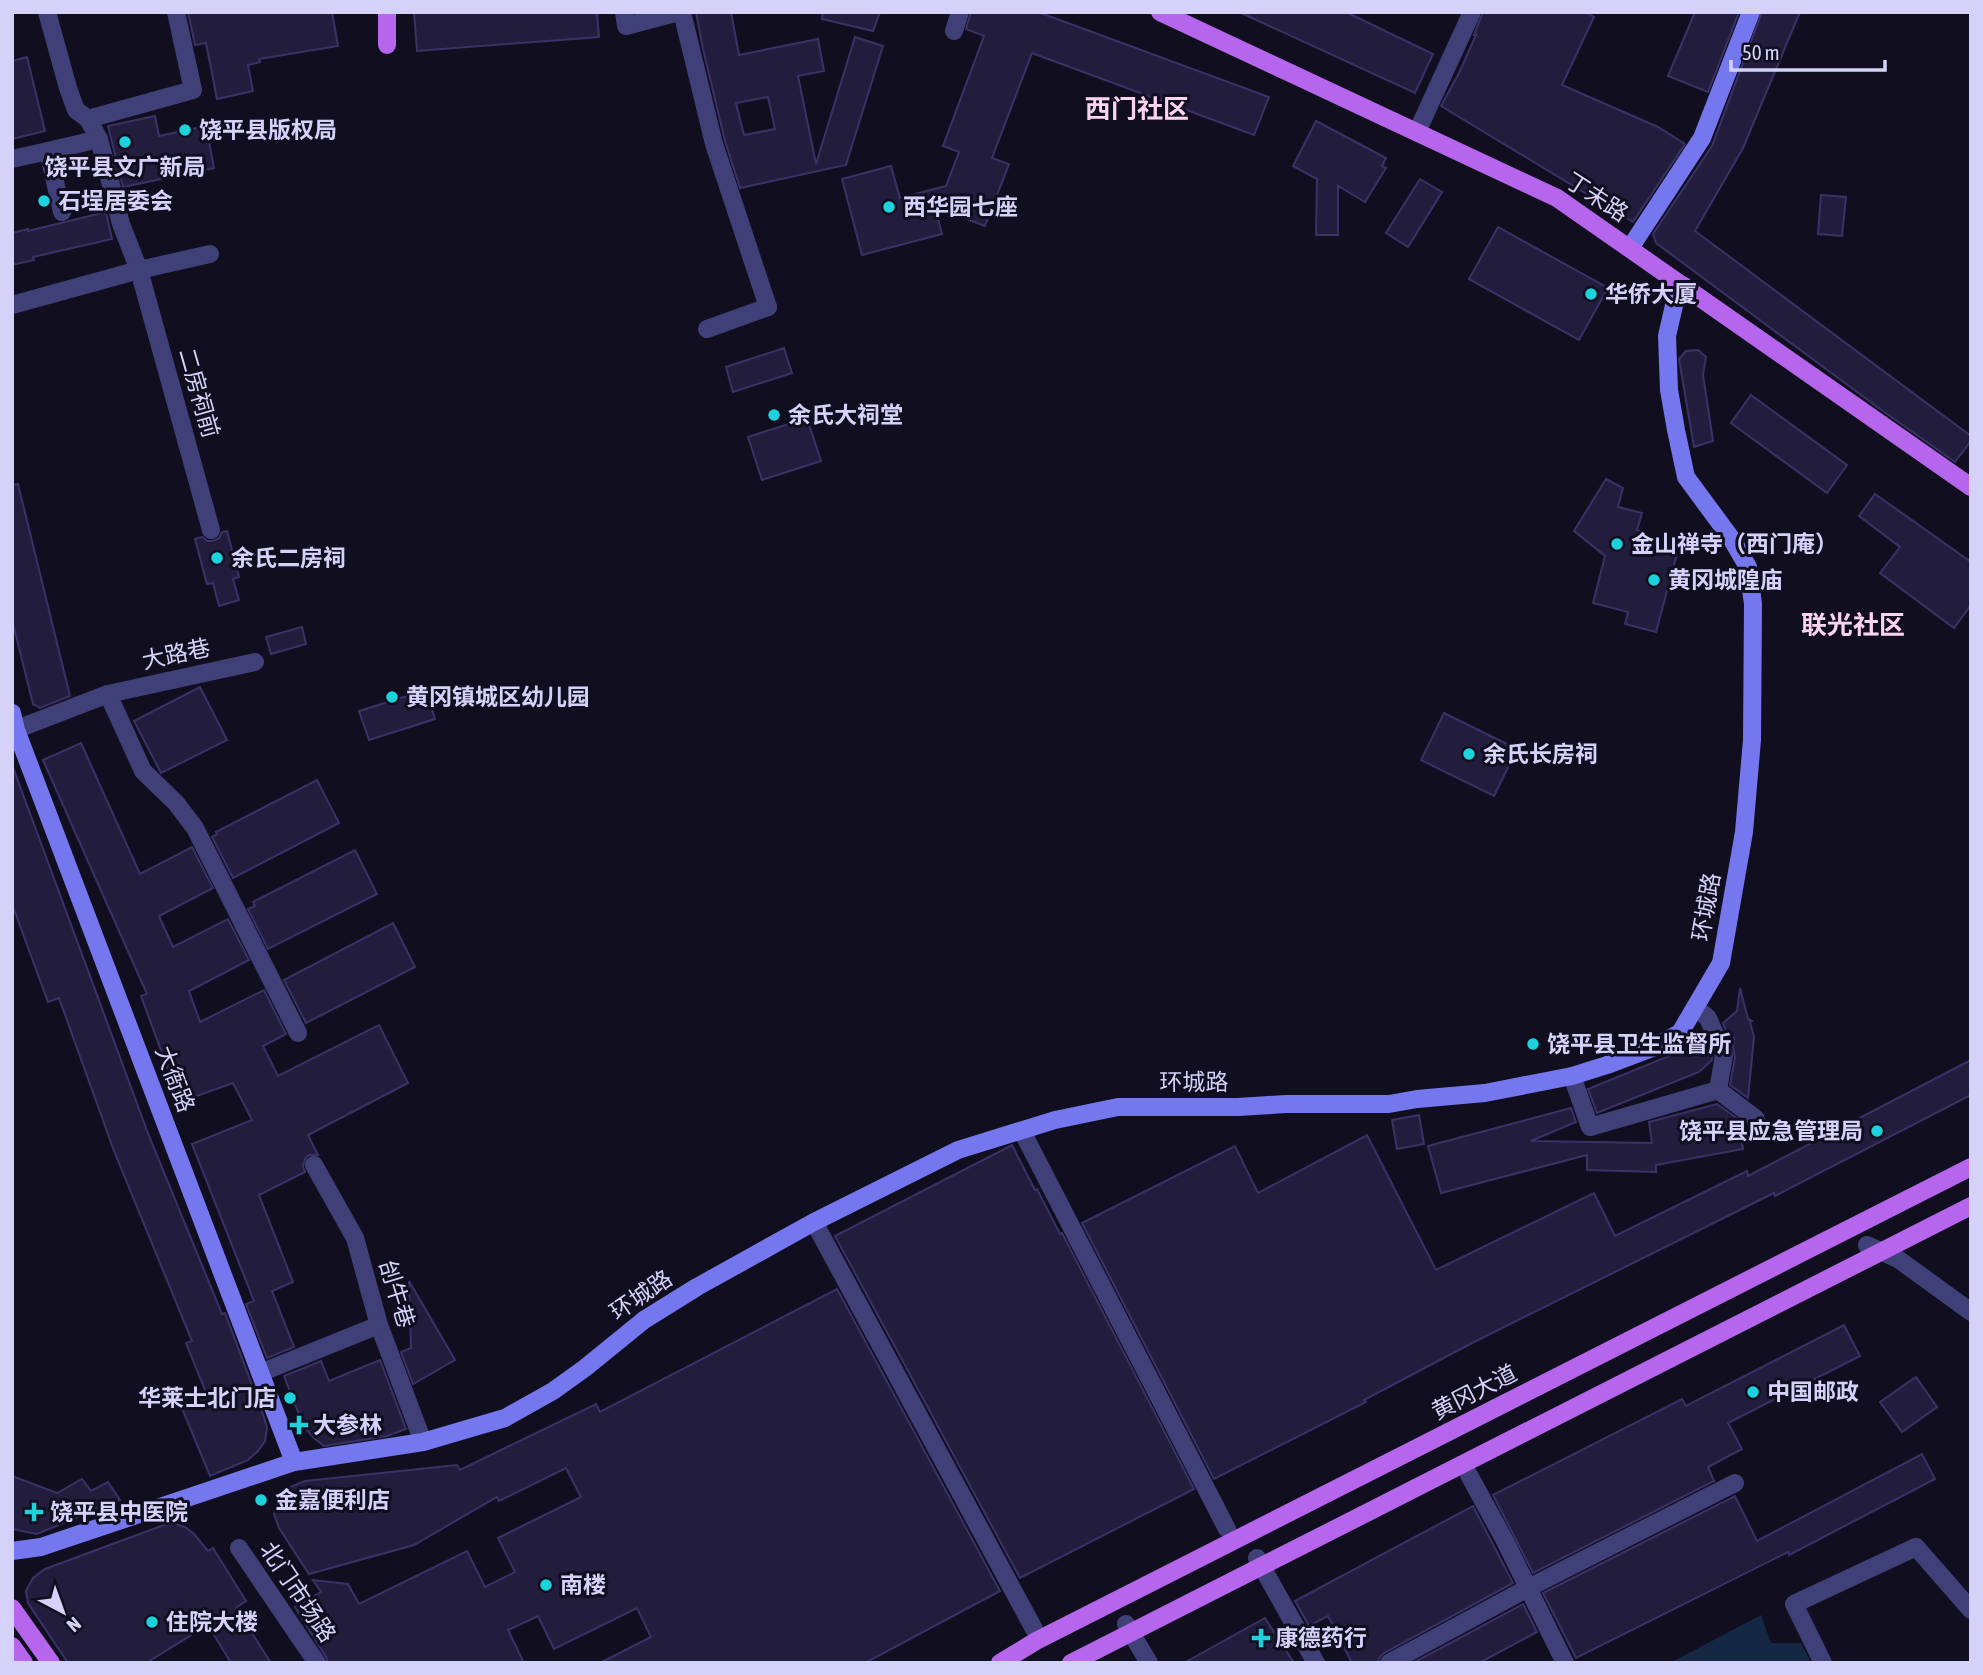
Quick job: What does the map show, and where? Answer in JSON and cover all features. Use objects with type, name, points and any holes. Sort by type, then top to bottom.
[{"type":"main road","points":[[387,12],[387,45]]},
{"type":"main road","name":"丁未路","points":[[1160,12],[1557,198],[1971,486]]},
{"type":"main road","points":[[1630,248],[1702,138],[1751,12]]},
{"type":"main road","name":"环城路","points":[[12,1551],[41,1547],[295,1462],[423,1442],[505,1418],[553,1391],[643,1320],[696,1287],[814,1222],[958,1150],[1055,1120],[1118,1107],[1389,1104],[1485,1093],[1572,1076],[1662,1043],[1680,1033],[1721,963],[1744,832],[1752,740],[1752,604],[1748,567],[1731,538],[1686,477],[1669,390],[1667,336],[1675,301],[1684,286]]},
{"type":"main road","name":"大衙路","points":[[14,724],[295,1462]]},
{"type":"main road","name":"黄冈大道","points":[[1000,1663],[1036,1641],[1971,1167]]},
{"type":"main road","points":[[1071,1663],[1971,1206]]},
{"type":"main road","points":[[12,1608],[51,1663]]},
{"type":"main road","points":[[12,1646],[24,1663]]},
{"type":"street","name":"二房祠前","points":[[47,12],[76,110],[88,119],[99,139],[121,224],[139,270],[211,530]]},
{"type":"street","points":[[88,119],[193,90],[176,12]]},
{"type":"street","points":[[624,12],[626,26],[680,12],[714,144],[768,307],[707,329]]},
{"type":"street","points":[[954,30],[960,12]]},
{"type":"street","points":[[1417,131],[1472,12]]},
{"type":"street","points":[[12,159],[99,139]]},
{"type":"street","points":[[48,151],[62,212]]},
{"type":"street","points":[[12,305],[139,270],[210,254]]},
{"type":"street","name":"大路巷","points":[[14,724],[108,694],[255,662]]},
{"type":"street","points":[[108,694],[144,771],[176,803],[195,828],[298,1033]]},
{"type":"street","points":[[1696,1008],[1708,1018],[1724,1055],[1718,1090]]},
{"type":"street","points":[[1572,1076],[1590,1127],[1718,1090]]},
{"type":"street","points":[[1718,1090],[1756,1119]]},
{"type":"street","points":[[1022,1131],[1227,1529]]},
{"type":"street","name":"刣牛巷","points":[[314,1165],[355,1238],[379,1325],[423,1442]]},
{"type":"street","points":[[814,1222],[1034,1629]]},
{"type":"street","points":[[1867,1245],[1898,1259],[1971,1312]]},
{"type":"street","points":[[260,1373],[379,1325]]},
{"type":"street","points":[[1469,1475],[1565,1663]]},
{"type":"street","points":[[1389,1663],[1528,1588],[1735,1483]]},
{"type":"street","points":[[1823,1663],[1794,1604],[1916,1547],[1971,1610]]},
{"type":"street","name":"北门市场路","points":[[239,1548],[317,1663]]},
{"type":"street","points":[[1257,1558],[1316,1663]]},
{"type":"street","points":[[1126,1624],[1149,1663]]},
{"type":"water","points":[[1761,1615],[1771,1643],[1801,1643],[1811,1663],[1670,1663]]},
{"type":"building","points":[[188,12],[332,12],[338,46],[259,59],[260,62],[248,65],[253,91],[217,99],[206,43],[195,45]]},
{"type":"building","points":[[414,12],[597,12],[599,37],[417,51]]},
{"type":"building","points":[[696,12],[731,12],[739,55],[818,39],[824,71],[798,76],[816,164],[855,37],[883,46],[846,165],[740,188],[725,141]],"holes":[[[768,97],[775,129],[744,135],[736,103]]]},
{"type":"building","points":[[823,12],[880,12],[873,31],[822,19]]},
{"type":"building","points":[[971,12],[1038,12],[1269,97],[1254,135],[1032,53],[992,158],[1009,164],[985,226],[935,207],[942,234],[862,255],[842,179],[891,166],[900,198],[946,186],[959,152],[943,146],[984,36],[966,29]]},
{"type":"building","points":[[1239,12],[1346,12],[1433,54],[1415,93]]},
{"type":"building","points":[[1483,12],[1585,12],[1594,17],[1562,85],[1658,127],[1685,144],[1633,222],[1441,106],[1476,35]]},
{"type":"building","points":[[1695,12],[1739,12],[1708,92],[1668,76]]},
{"type":"building","points":[[1762,12],[1800,12],[1743,148],[1695,231],[1971,436],[1971,441],[1955,462],[1656,243],[1653,234],[1712,146]]},
{"type":"building","points":[[27,57],[45,131],[12,139],[12,61]]},
{"type":"building","points":[[155,116],[159,136],[206,126],[214,168],[123,187],[108,126]]},
{"type":"building","points":[[1316,121],[1386,158],[1382,166],[1386,168],[1365,202],[1338,186],[1338,235],[1316,235],[1317,179],[1293,166]]},
{"type":"building","points":[[1420,179],[1442,192],[1408,247],[1386,233]]},
{"type":"building","points":[[1821,195],[1846,197],[1842,236],[1818,234]]},
{"type":"building","points":[[106,212],[112,239],[33,257],[34,260],[12,265],[12,233]]},
{"type":"building","name":"华侨大厦","points":[[1498,227],[1608,288],[1579,340],[1469,279]]},
{"type":"building","points":[[784,348],[792,373],[733,392],[726,367]]},
{"type":"building","points":[[1698,350],[1706,357],[1703,375],[1713,441],[1694,447],[1679,359],[1686,351]]},
{"type":"building","points":[[1751,395],[1847,465],[1827,493],[1731,423]]},
{"type":"building","points":[[807,418],[821,461],[762,480],[748,437]]},
{"type":"building","name":"金山禅寺（西门庵）","points":[[1606,479],[1623,488],[1618,507],[1642,513],[1637,530],[1647,533],[1643,545],[1677,554],[1656,632],[1625,624],[1628,612],[1593,603],[1605,556],[1574,531]]},
{"type":"building","points":[[18,484],[70,696],[40,708],[33,704],[12,620],[12,485]]},
{"type":"building","points":[[1875,494],[1971,562],[1971,605],[1954,628],[1880,573],[1900,547],[1859,516]]},
{"type":"building","name":"余氏二房祠","points":[[227,531],[239,577],[233,579],[239,600],[219,606],[213,583],[207,584],[195,539],[202,537],[213,541]]},
{"type":"building","points":[[302,627],[306,644],[271,654],[266,637]]},
{"type":"building","points":[[200,687],[227,740],[161,773],[134,721]]},
{"type":"building","points":[[426,690],[435,719],[369,740],[359,711]]},
{"type":"building","name":"余氏长房祠","points":[[1444,713],[1517,749],[1494,796],[1421,760]]},
{"type":"building","points":[[81,743],[140,874],[192,847],[213,888],[159,916],[173,947],[228,919],[249,960],[189,991],[200,1022],[264,990],[286,1034],[263,1046],[278,1076],[379,1025],[408,1083],[308,1135],[318,1155],[309,1155],[305,1159],[305,1172],[259,1195],[293,1282],[272,1291],[294,1347],[267,1358],[246,1304],[254,1301],[192,1144],[252,1120],[233,1083],[180,1102],[141,996],[147,994],[43,760]]},
{"type":"building","points":[[14,770],[149,1136],[222,1314],[225,1313],[264,1417],[267,1428],[265,1441],[258,1451],[248,1460],[210,1476],[181,1406],[207,1395],[186,1343],[192,1341],[114,1151],[59,998],[48,1002],[12,904]]},
{"type":"building","points":[[317,780],[339,823],[233,878],[212,837],[216,832]]},
{"type":"building","points":[[355,850],[377,894],[268,949],[248,909],[255,906],[253,902]]},
{"type":"building","points":[[393,923],[415,967],[306,1023],[284,980]]},
{"type":"building","points":[[1740,988],[1748,1019],[1752,1021],[1750,1022],[1754,1037],[1748,1098],[1730,1085],[1735,1057],[1734,1038],[1730,1041],[1723,1023],[1737,1011]]},
{"type":"building","points":[[1703,1035],[1712,1060],[1699,1072],[1597,1113],[1588,1089],[1689,1048]]},
{"type":"building","points":[[1971,1060],[1971,1095],[1775,1196],[1774,1193],[1472,1343],[1364,1400],[1366,1402],[1214,1479],[1082,1223],[1235,1146],[1258,1193],[1367,1135],[1436,1270],[1594,1193],[1615,1236],[1747,1171],[1748,1176]]},
{"type":"building","points":[[1717,1104],[1738,1119],[1743,1149],[1656,1165],[1656,1172],[1587,1170],[1587,1155],[1441,1193],[1428,1146],[1571,1108],[1576,1122],[1531,1141],[1652,1143],[1649,1122]]},
{"type":"building","points":[[1419,1115],[1424,1144],[1397,1149],[1392,1120]]},
{"type":"building","points":[[1012,1145],[1060,1234],[1062,1233],[1194,1489],[1020,1578],[835,1236]]},
{"type":"building","points":[[409,1281],[455,1360],[413,1384],[401,1352],[411,1348]]},
{"type":"building","points":[[837,1289],[1000,1591],[865,1663],[600,1663],[651,1637],[637,1608],[554,1649],[538,1616],[508,1630],[524,1663],[328,1663],[295,1607],[321,1592],[313,1580],[348,1584],[359,1604],[467,1551],[485,1587],[515,1572],[498,1538],[581,1497],[566,1468],[499,1501],[497,1497],[414,1545],[309,1574],[279,1528],[274,1514],[279,1498],[290,1487],[305,1481],[457,1465],[460,1470],[596,1404],[600,1412]]},
{"type":"building","points":[[1844,1325],[1860,1356],[1728,1423],[1742,1449],[1708,1467],[1714,1481],[1533,1573],[1493,1495],[1682,1399],[1686,1406]]},
{"type":"building","points":[[380,1360],[406,1429],[387,1436],[324,1446],[304,1427],[284,1376],[321,1361],[329,1381]]},
{"type":"building","points":[[1916,1377],[1937,1407],[1902,1432],[1880,1402]]},
{"type":"building","points":[[1922,1454],[1935,1479],[1789,1555],[1788,1552],[1576,1658],[1543,1593],[1735,1496],[1757,1541]]},
{"type":"building","points":[[12,1476],[57,1493],[82,1479],[91,1491],[108,1482],[120,1500],[37,1534],[12,1529]]},
{"type":"building","points":[[1473,1506],[1513,1583],[1384,1653],[1378,1663],[1352,1663],[1328,1616],[1309,1626],[1295,1601]]},
{"type":"building","points":[[175,1524],[194,1534],[208,1551],[213,1548],[246,1601],[236,1608],[271,1663],[231,1663],[208,1625],[146,1663],[68,1663],[28,1603],[26,1591],[33,1578],[45,1569],[164,1525]]},
{"type":"building","points":[[1523,1604],[1537,1632],[1479,1663],[1413,1663]]},
{"type":"building","points":[[1265,1618],[1294,1663],[1184,1663]]},
{"type":"place","name":"饶平县版权局","points":[[185,130]]},
{"type":"place","name":"饶平县文广新局","points":[[125,142]]},
{"type":"place","name":"石埕居委会","points":[[44,201]]},
{"type":"place","name":"西华园七座","points":[[889,207]]},
{"type":"place","name":"华侨大厦","points":[[1591,294]]},
{"type":"place","name":"余氏大祠堂","points":[[774,415]]},
{"type":"place","name":"金山禅寺（西门庵）","points":[[1617,544]]},
{"type":"place","name":"余氏二房祠","points":[[217,558]]},
{"type":"place","name":"黄冈城隍庙","points":[[1654,580]]},
{"type":"place","name":"黄冈镇城区幼儿园","points":[[392,697]]},
{"type":"place","name":"余氏长房祠","points":[[1469,754]]},
{"type":"place","name":"饶平县卫生监督所","points":[[1533,1044]]},
{"type":"place","name":"饶平县应急管理局","points":[[1877,1131]]},
{"type":"place","name":"中国邮政","points":[[1753,1392]]},
{"type":"place","name":"华莱士北门店","points":[[290,1398]]},
{"type":"place","name":"大参林","points":[[299,1425]]},
{"type":"place","name":"金嘉便利店","points":[[261,1500]]},
{"type":"place","name":"饶平县中医院","points":[[34,1512]]},
{"type":"place","name":"南楼","points":[[546,1585]]},
{"type":"place","name":"住院大楼","points":[[152,1622]]},
{"type":"place","name":"康德药行","points":[[1261,1638]]},
{"type":"district","name":"西门社区","points":[[1137,109]]},
{"type":"district","name":"联光社区","points":[[1853,625]]}]
